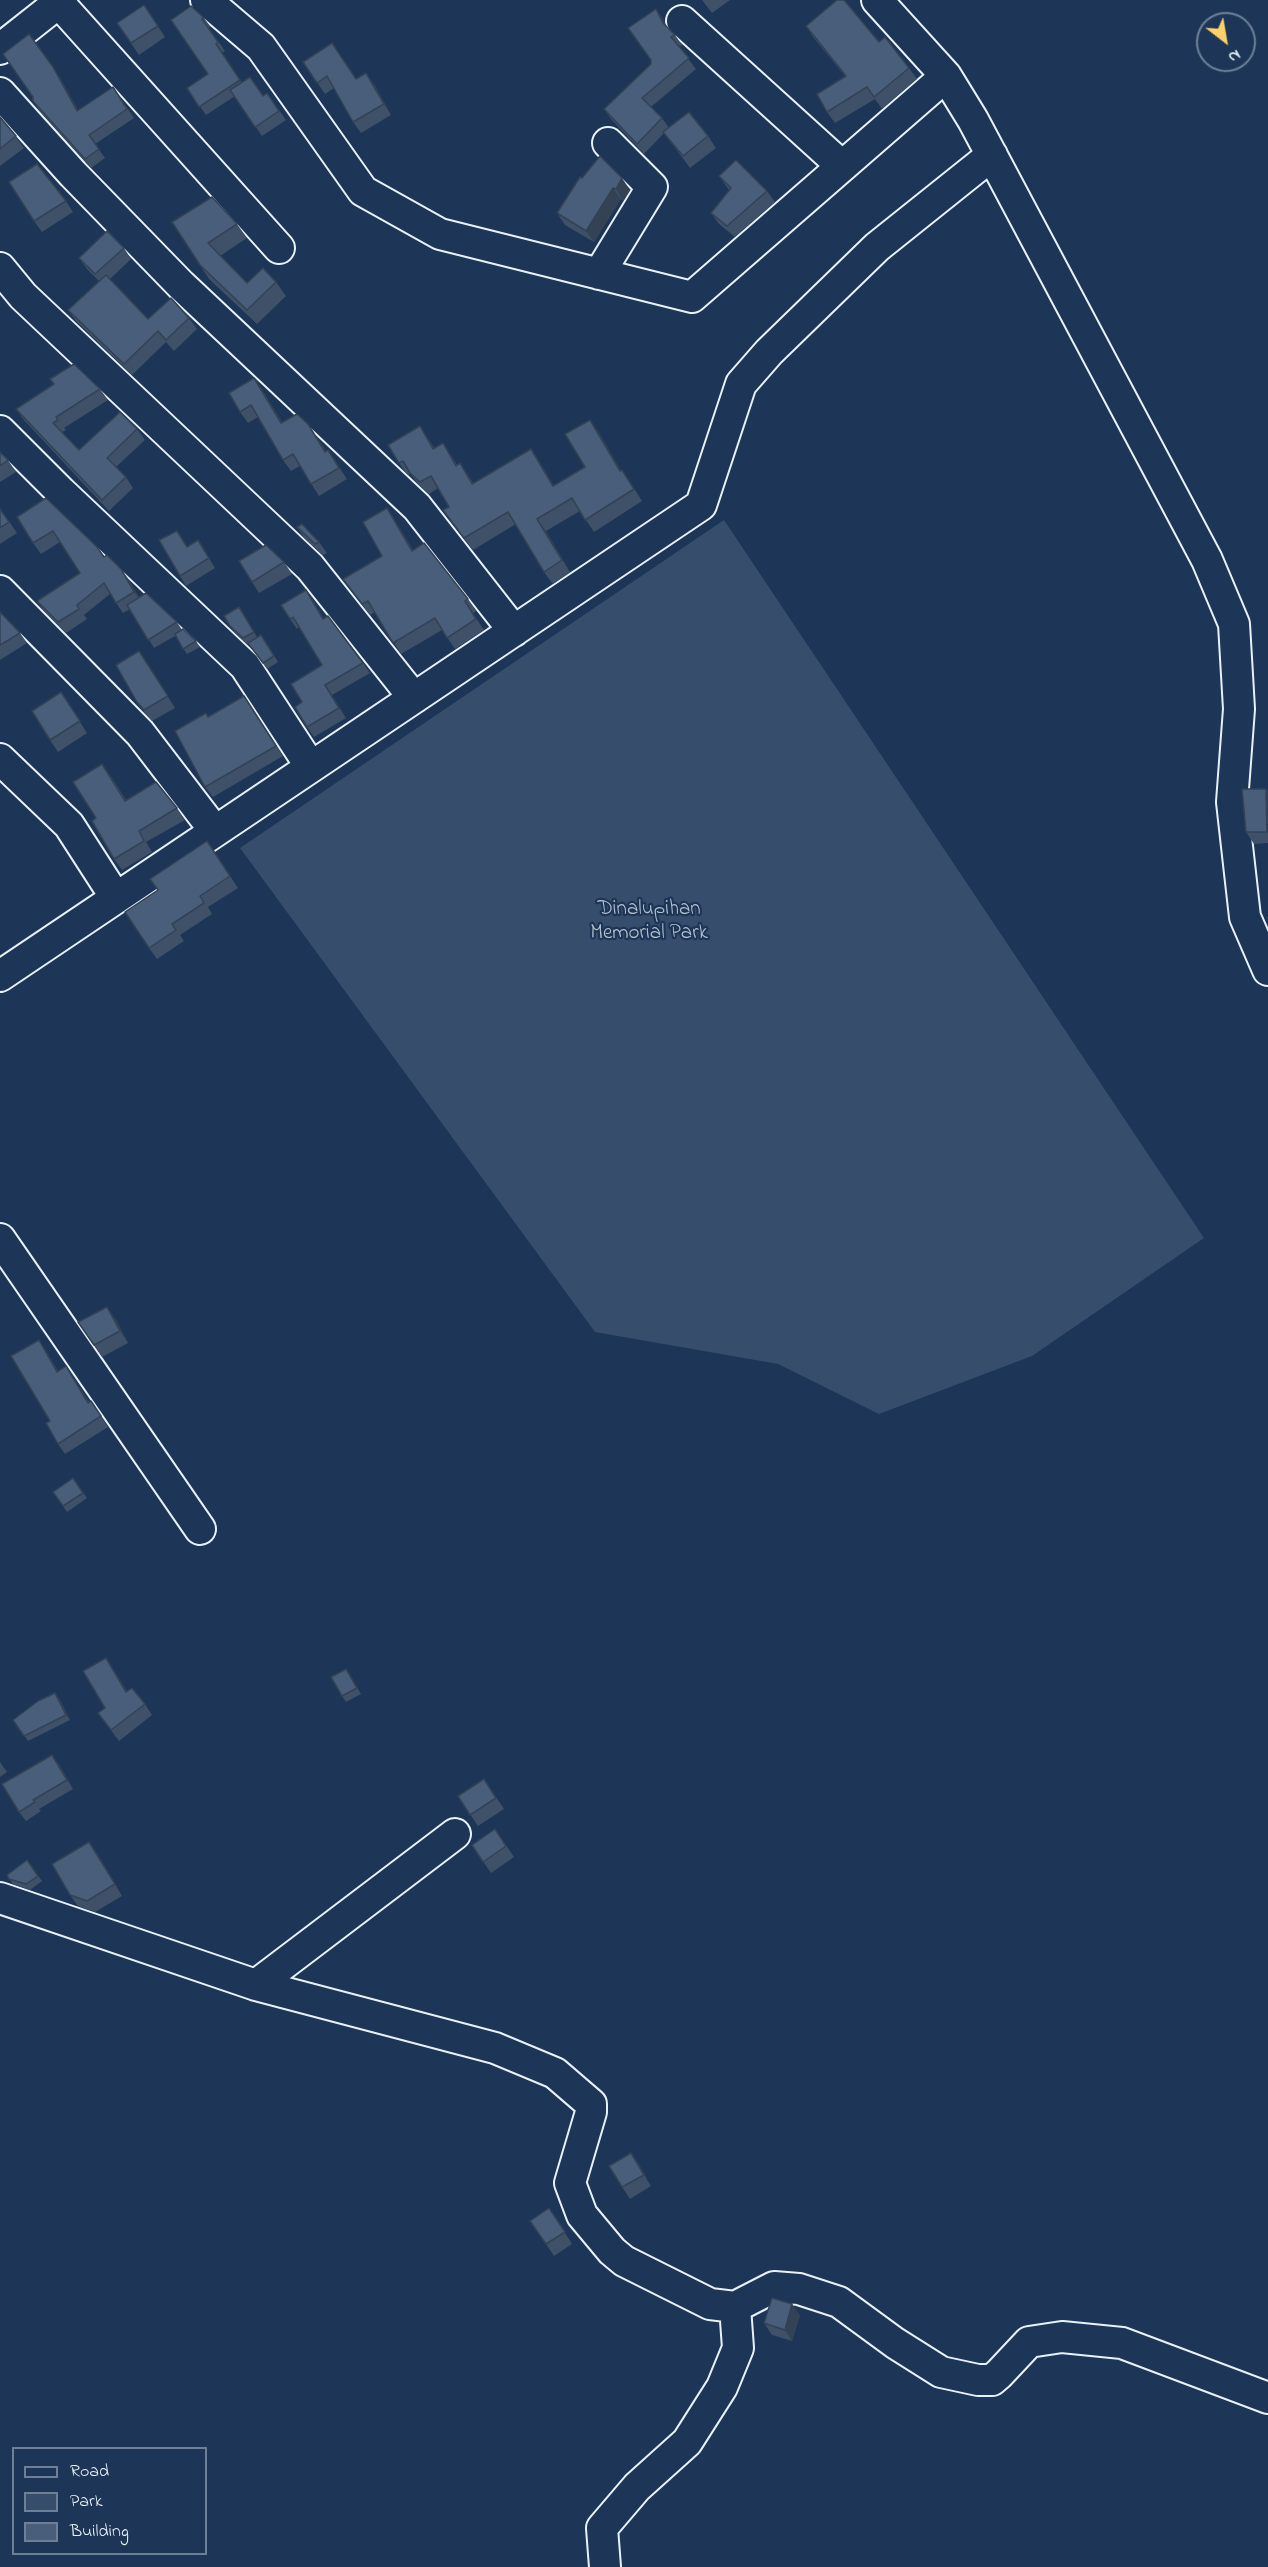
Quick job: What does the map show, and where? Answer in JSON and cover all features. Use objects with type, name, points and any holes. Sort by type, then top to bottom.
[{"type":"street","points":[[206,0],[261,47],[363,191],[440,234],[692,297],[946,76]]},
{"type":"street","points":[[877,0],[946,76],[992,155],[1207,560],[1234,624],[1239,709],[1232,802],[1245,917],[1268,970]]},
{"type":"street","points":[[0,49],[61,1],[279,248]]},
{"type":"street","points":[[682,21],[842,166]]},
{"type":"street","points":[[0,93],[181,285],[417,507],[514,631]]},
{"type":"street","points":[[599,274],[652,187],[608,143]]},
{"type":"street","points":[[0,976],[701,505],[741,384],[769,352],[877,247],[992,155]]},
{"type":"street","points":[[0,268],[23,296],[310,567],[414,698]]},
{"type":"street","points":[[0,431],[245,666],[311,767]]},
{"type":"street","points":[[0,591],[140,733],[215,831]]},
{"type":"street","points":[[0,759],[69,825],[116,898]]},
{"type":"street","points":[[0,1239],[200,1529]]},
{"type":"street","points":[[256,1985],[455,1834]]},
{"type":"street","points":[[0,1898],[256,1985],[495,2049],[555,2073],[591,2104],[591,2112],[570,2183],[582,2215],[612,2251],[638,2268],[710,2304],[735,2307],[774,2287],[799,2289],[839,2302],[895,2343],[941,2372],[978,2380],[992,2380],[1029,2342],[1062,2337],[1122,2343],[1268,2398]]},
{"type":"street","points":[[605,2567],[602,2528],[637,2487],[687,2442],[722,2387],[738,2348],[735,2307]]},
{"type":"green space","name":"Dinalupihan Memorial Park","points":[[724,520],[1204,1238],[1032,1356],[879,1414],[778,1364],[595,1332],[240,848]]},
{"type":"building","points":[[837,0],[844,0],[879,42],[885,37],[909,68],[874,97],[867,87],[827,112],[817,94],[846,76],[806,26]]},
{"type":"building","points":[[144,5],[158,26],[131,43],[117,23]]},
{"type":"building","points":[[191,6],[204,18],[202,19],[218,42],[216,44],[240,80],[199,107],[187,88],[208,74],[171,20]]},
{"type":"building","points":[[656,9],[663,23],[675,35],[671,37],[689,58],[642,98],[662,118],[637,144],[604,109],[651,64],[651,60],[628,28]]},
{"type":"building","points":[[29,34],[53,67],[77,111],[113,87],[127,109],[89,135],[99,149],[85,159],[33,101],[33,97],[3,54]]},
{"type":"building","points":[[332,43],[356,79],[366,73],[384,104],[353,122],[327,76],[317,83],[303,62]]},
{"type":"building","points":[[250,77],[263,96],[267,93],[279,111],[255,127],[230,90]]},
{"type":"building","points":[[689,112],[708,136],[683,156],[663,132]]},
{"type":"building","points":[[0,117],[16,136],[0,149]]},
{"type":"building","points":[[600,156],[622,178],[616,189],[613,188],[586,231],[557,213],[580,177],[582,178]]},
{"type":"building","points":[[736,160],[767,191],[727,226],[711,213],[731,188],[719,176]]},
{"type":"building","points":[[37,164],[66,201],[34,221],[9,182]]},
{"type":"building","points":[[212,197],[237,224],[208,243],[247,283],[263,268],[276,282],[247,310],[200,265],[172,222]]},
{"type":"building","points":[[107,231],[124,248],[95,274],[79,258]]},
{"type":"building","points":[[106,275],[148,319],[171,298],[189,318],[166,340],[158,331],[124,364],[68,310]]},
{"type":"building","points":[[74,364],[100,389],[56,417],[58,420],[53,423],[79,450],[120,412],[137,429],[107,458],[126,477],[102,500],[16,409],[54,384],[50,379]]},
{"type":"building","points":[[254,378],[281,423],[297,414],[308,424],[325,452],[328,450],[339,468],[311,484],[293,454],[283,460],[251,405],[240,412],[229,393]]},
{"type":"building","points":[[590,420],[620,471],[622,470],[634,489],[585,520],[572,498],[537,519],[562,560],[544,572],[508,512],[464,538],[443,510],[449,507],[431,476],[420,482],[410,473],[403,461],[399,463],[388,445],[420,426],[433,449],[443,443],[456,466],[460,463],[472,484],[531,449],[553,486],[585,467],[565,434]]},
{"type":"building","points":[[0,452],[8,460],[0,466]]},
{"type":"building","points":[[46,498],[97,547],[104,557],[107,555],[121,569],[134,592],[116,603],[104,583],[77,605],[79,609],[58,622],[37,601],[80,573],[53,531],[33,543],[17,517]]},
{"type":"building","points":[[387,508],[412,551],[424,543],[468,599],[465,601],[476,619],[447,638],[435,618],[393,643],[368,601],[362,604],[343,579],[382,556],[363,522]]},
{"type":"building","points":[[0,509],[9,522],[0,528]]},
{"type":"building","points":[[302,524],[319,542],[315,544],[297,527]]},
{"type":"building","points":[[177,531],[187,547],[198,540],[209,558],[180,576],[159,540]]},
{"type":"building","points":[[266,545],[284,562],[252,582],[239,561]]},
{"type":"building","points":[[306,590],[323,619],[328,616],[363,663],[325,685],[339,708],[307,727],[295,707],[302,702],[291,684],[322,665],[293,617],[290,619],[281,605]]},
{"type":"building","points":[[146,593],[177,622],[148,640],[127,605]]},
{"type":"building","points":[[239,607],[254,632],[243,638],[230,626],[224,616]]},
{"type":"building","points":[[0,612],[20,633],[0,645]]},
{"type":"building","points":[[183,629],[196,641],[183,649],[175,634]]},
{"type":"building","points":[[261,635],[274,656],[263,663],[248,643]]},
{"type":"building","points":[[139,651],[168,696],[144,710],[116,665]]},
{"type":"building","points":[[61,692],[80,721],[50,740],[32,711]]},
{"type":"building","points":[[244,696],[276,746],[205,787],[175,731],[206,713],[208,717]]},
{"type":"building","points":[[102,764],[125,801],[156,782],[177,808],[139,831],[144,841],[114,859],[92,821],[96,818],[73,782]]},
{"type":"building","points":[[1242,789],[1266,789],[1267,832],[1246,832]]},
{"type":"building","points":[[207,841],[230,876],[200,896],[204,903],[172,924],[176,930],[149,948],[125,912],[158,890],[150,879]]},
{"type":"building","points":[[107,1307],[120,1331],[94,1345],[78,1322]]},
{"type":"building","points":[[39,1340],[57,1372],[66,1366],[88,1403],[91,1401],[101,1416],[58,1444],[46,1423],[50,1421],[11,1356]]},
{"type":"building","points":[[73,1478],[83,1493],[63,1506],[53,1492]]},
{"type":"building","points":[[106,1658],[126,1692],[132,1688],[145,1704],[111,1730],[98,1713],[105,1708],[83,1671]]},
{"type":"building","points":[[346,1669],[357,1688],[342,1696],[331,1677]]},
{"type":"building","points":[[55,1693],[66,1715],[24,1736],[13,1720],[38,1701]]},
{"type":"building","points":[[52,1755],[67,1780],[33,1800],[35,1802],[19,1812],[2,1784]]},
{"type":"building","points":[[484,1779],[496,1798],[470,1815],[458,1796]]},
{"type":"building","points":[[495,1829],[506,1846],[483,1862],[472,1845]]},
{"type":"building","points":[[89,1842],[115,1884],[87,1901],[70,1895],[52,1864]]},
{"type":"building","points":[[27,1860],[38,1876],[26,1884],[9,1879],[7,1875]]},
{"type":"building","points":[[631,2153],[644,2175],[622,2187],[609,2166]]},
{"type":"building","points":[[549,2208],[565,2232],[546,2244],[530,2221]]},
{"type":"building","points":[[772,2298],[792,2304],[785,2330],[764,2323]]}]
